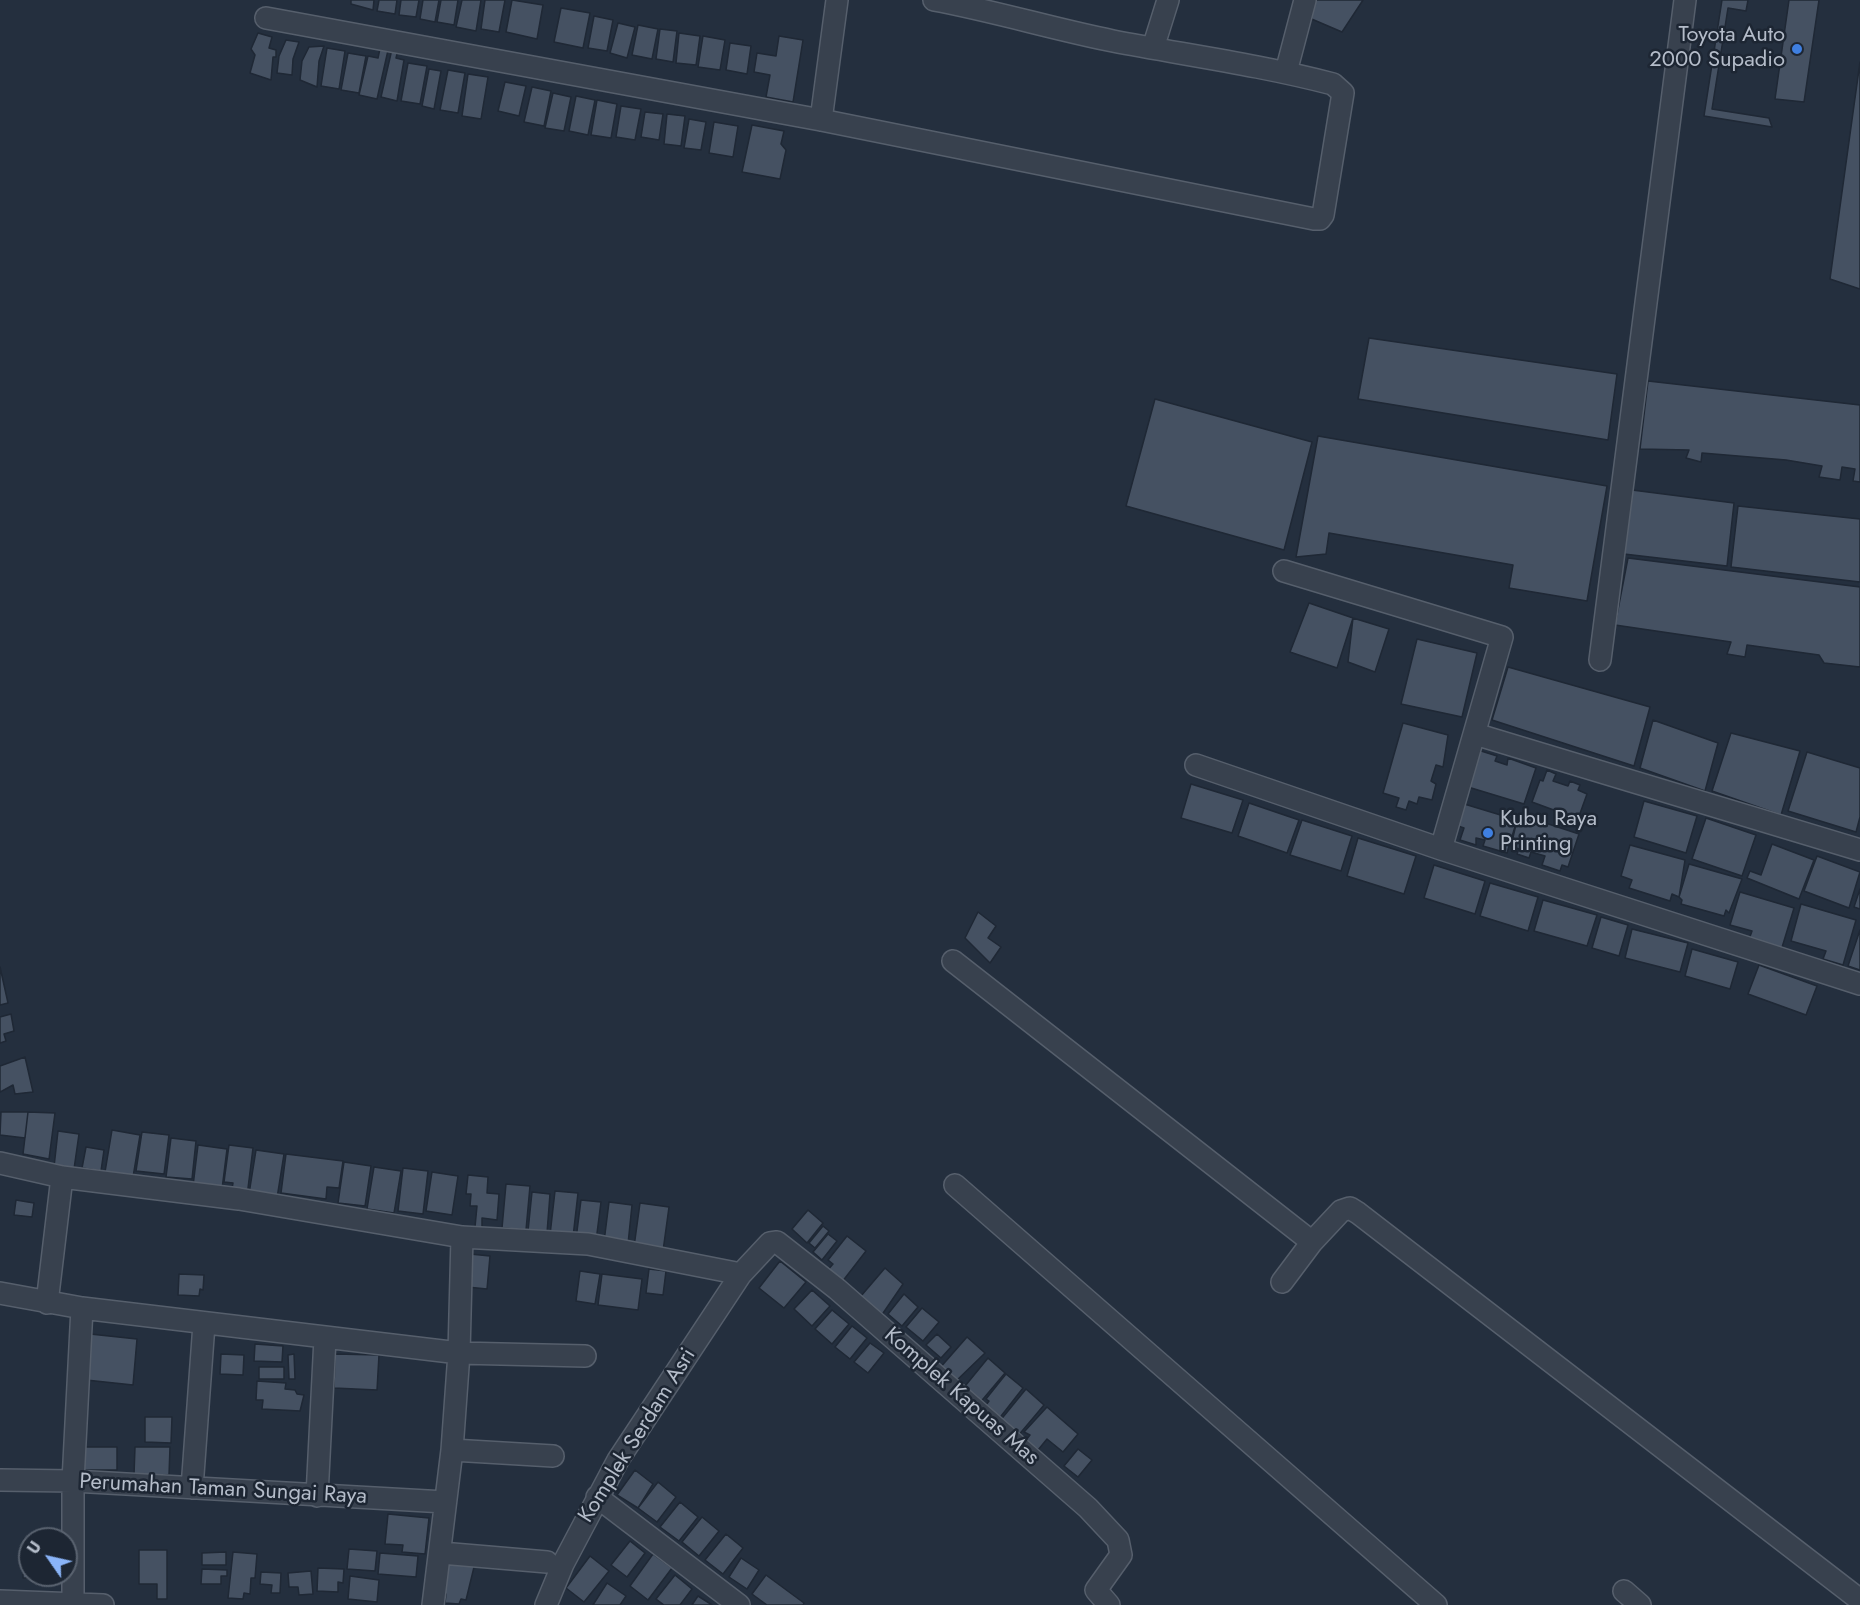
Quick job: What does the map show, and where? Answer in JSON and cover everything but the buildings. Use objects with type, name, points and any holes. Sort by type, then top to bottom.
[{"type":"street","points":[[821,120],[837,0]]},
{"type":"street","points":[[266,18],[821,120],[1320,219],[1323,215],[1343,93],[1333,84],[1286,72],[1058,28],[995,6],[934,0]]},
{"type":"street","points":[[1153,48],[1168,0]]},
{"type":"street","points":[[1286,72],[1305,0]]},
{"type":"street","points":[[1600,660],[1685,0]]},
{"type":"street","points":[[1284,571],[1502,637],[1441,849]]},
{"type":"street","points":[[1474,734],[1860,850]]},
{"type":"street","points":[[1196,765],[1441,849],[1860,984]]},
{"type":"street","points":[[953,961],[1312,1242]]},
{"type":"street","points":[[0,1163],[62,1177],[239,1199],[462,1237],[588,1244],[741,1274]]},
{"type":"street","points":[[47,1303],[62,1177]]},
{"type":"street","points":[[955,1185],[1436,1605]]},
{"type":"street","points":[[1282,1282],[1312,1242],[1341,1211],[1350,1209],[1358,1213],[1860,1600]]},
{"type":"street","points":[[433,1605],[452,1450],[459,1353],[462,1237]]},
{"type":"street","name":"Komplek Kapuas Mas","points":[[741,1274],[770,1243],[777,1242],[785,1246],[1088,1508],[1118,1540],[1121,1555],[1100,1581],[1096,1590],[1109,1605]]},
{"type":"street","name":"Komplek Serdam Asri","points":[[553,1602],[597,1497],[618,1460],[741,1274]]},
{"type":"street","points":[[0,1293],[47,1303],[204,1324],[459,1353],[585,1356]]},
{"type":"street","points":[[73,1603],[72,1481],[82,1308]]},
{"type":"street","points":[[192,1488],[204,1324]]},
{"type":"street","points":[[317,1496],[325,1338]]},
{"type":"street","points":[[452,1450],[553,1456]]},
{"type":"street","name":"Perumahan Taman Sungai Raya","points":[[0,1480],[72,1481],[446,1502]]},
{"type":"street","points":[[597,1497],[739,1605]]},
{"type":"street","points":[[441,1553],[547,1562]]},
{"type":"street","points":[[0,1601],[103,1605]]},
{"type":"place","name":"Toyota Auto 2000 Supadio","points":[[1797,49]]},
{"type":"place","name":"Kubu Raya Printing","points":[[1488,833]]}]
